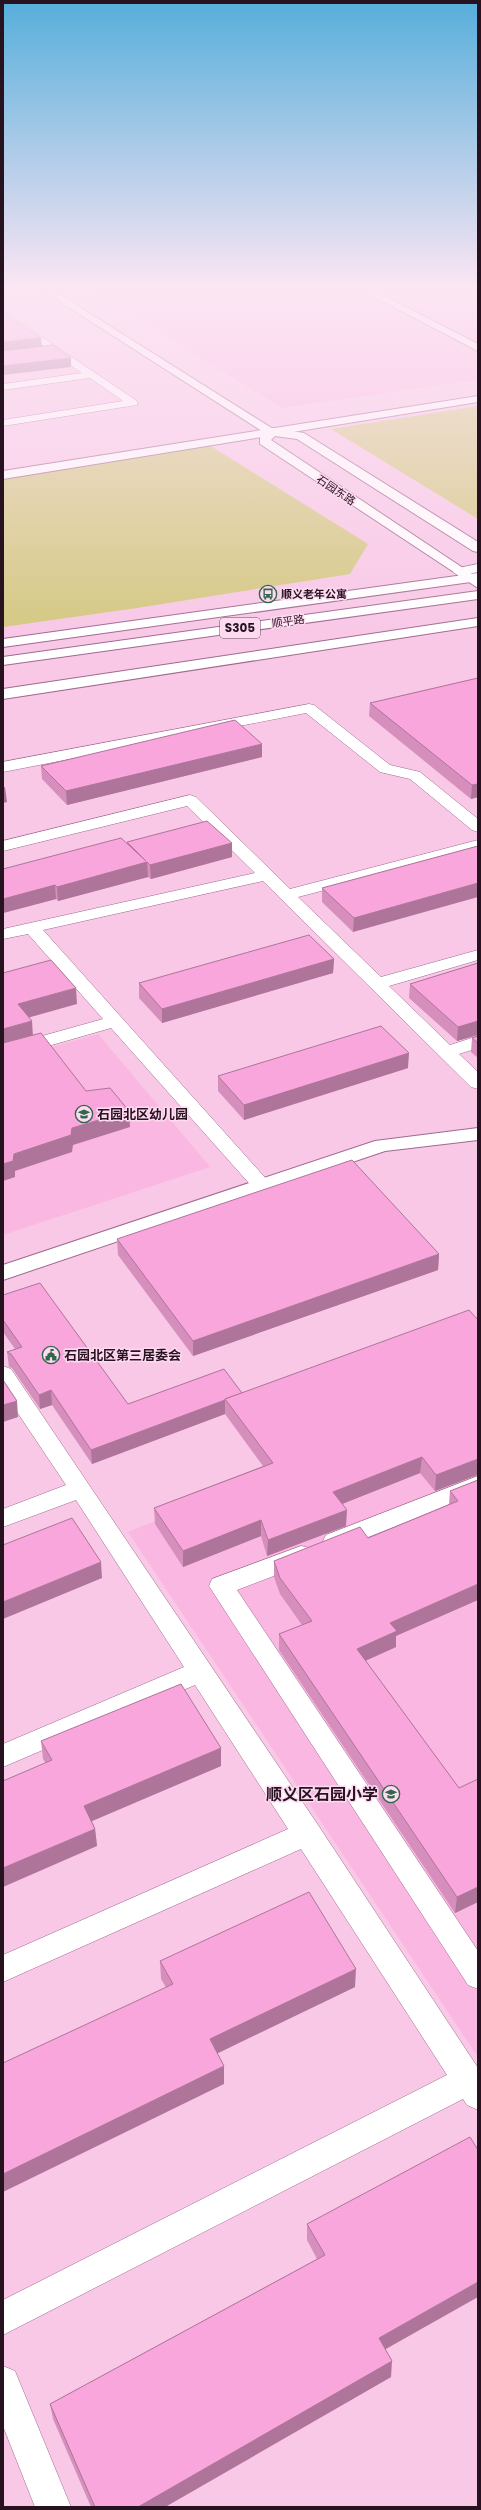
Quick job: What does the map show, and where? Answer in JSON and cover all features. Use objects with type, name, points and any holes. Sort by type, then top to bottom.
[{"type":"street","points":[[231,406],[272,432]]},
{"type":"street","points":[[3,475],[433,406]]},
{"type":"street","name":"石园东路","points":[[472,576],[264,441],[272,432],[300,436],[478,548]]},
{"type":"street","name":"顺平路","points":[[3,643],[472,576]]},
{"type":"street","name":"顺平路","points":[[3,661],[478,595]]},
{"type":"street","points":[[3,694],[478,622]]},
{"type":"street","points":[[3,1273],[382,1145],[478,1134]]},
{"type":"lane","points":[[3,423],[118,406]]},
{"type":"lane","points":[[3,767],[309,708],[385,768],[415,775],[478,827]]},
{"type":"lane","points":[[3,846],[190,800],[265,876],[478,1083]]},
{"type":"lane","points":[[286,895],[478,845]]},
{"type":"lane","points":[[3,934],[265,876]]},
{"type":"lane","points":[[31,927],[262,1186]]},
{"type":"lane","points":[[377,984],[478,955]]},
{"type":"lane","points":[[3,1053],[115,1020]]},
{"type":"lane","points":[[446,1052],[478,1042]]},
{"type":"lane","points":[[3,1374],[81,1489],[308,1833],[473,2087],[3,2318]]},
{"type":"lane","points":[[478,1485],[221,1586],[478,1976]]},
{"type":"lane","points":[[3,1518],[81,1489]]},
{"type":"lane","points":[[3,1756],[201,1671]]},
{"type":"lane","points":[[3,1969],[308,1833]]},
{"type":"lane","points":[[3,2383],[53,2507]]},
{"type":"shaded area","points":[[279,406],[295,406],[282,408]]},
{"type":"shaded area","points":[[478,406],[478,519],[331,429]]},
{"type":"shaded area","points":[[209,445],[368,544],[350,574],[137,608],[3,627],[3,479]]},
{"type":"shaded area","name":"石园北区幼儿园","points":[[98,1034],[210,1167],[3,1235],[3,1061]]},
{"type":"shaded area","name":"顺义区石园小学","points":[[478,1390],[478,2057],[128,1532]]},
{"type":"building","points":[[478,678],[478,784],[472,785],[370,703]]},
{"type":"building","points":[[235,720],[262,744],[66,791],[41,766]]},
{"type":"building","points":[[207,821],[232,843],[150,865],[147,862],[57,887],[55,885],[3,899],[3,869],[121,838],[146,861],[127,842]]},
{"type":"building","points":[[478,846],[478,883],[354,918],[322,888]]},
{"type":"building","points":[[309,935],[334,959],[162,1009],[139,983]]},
{"type":"building","points":[[51,960],[76,988],[18,1004],[32,1021],[3,1029],[3,973]]},
{"type":"building","points":[[478,963],[478,1021],[458,1027],[410,984]]},
{"type":"building","points":[[381,1026],[409,1053],[244,1105],[218,1076]]},
{"type":"building","points":[[41,1033],[86,1091],[110,1088],[129,1111],[72,1128],[71,1135],[14,1154],[13,1161],[3,1164],[3,1043]]},
{"type":"building","points":[[478,1036],[478,1043],[472,1038]]},
{"type":"building","points":[[352,1160],[439,1254],[193,1341],[117,1239]]},
{"type":"building","points":[[40,1283],[128,1404],[224,1369],[242,1393],[91,1450],[51,1390],[39,1395],[11,1354],[7,1352],[22,1347],[3,1320],[3,1295]]},
{"type":"building","points":[[469,1310],[478,1320],[478,1459],[436,1475],[422,1457],[333,1492],[347,1510],[268,1540],[261,1520],[183,1551],[154,1508],[273,1463],[225,1399]]},
{"type":"building","points":[[3,1380],[17,1401],[3,1405]]},
{"type":"building","points":[[478,1480],[478,1584],[390,1623],[397,1631],[357,1649],[459,1788],[478,1779],[478,1887],[457,1897],[279,1634],[312,1621],[280,1578],[274,1561],[360,1527],[368,1538],[458,1501],[450,1491]]},
{"type":"building","points":[[72,1518],[101,1562],[3,1602],[3,1545]]},
{"type":"building","points":[[181,1684],[221,1748],[84,1806],[95,1829],[3,1868],[3,1781],[52,1760],[41,1741]]},
{"type":"building","points":[[309,1892],[356,1969],[210,2039],[224,2066],[3,2174],[3,2063],[173,1984],[160,1961]]},
{"type":"building","points":[[470,2137],[478,2150],[478,2282],[379,2338],[392,2361],[138,2507],[95,2507],[50,2404],[325,2255],[307,2224]]},
{"type":"place","name":"顺义老年公寓","points":[[268,594]]},
{"type":"place","name":"石园北区幼儿园","points":[[84,1114]]},
{"type":"place","name":"石园北区第三居委会","points":[[51,1355]]},
{"type":"place","name":"顺义区石园小学","points":[[391,1794]]}]
